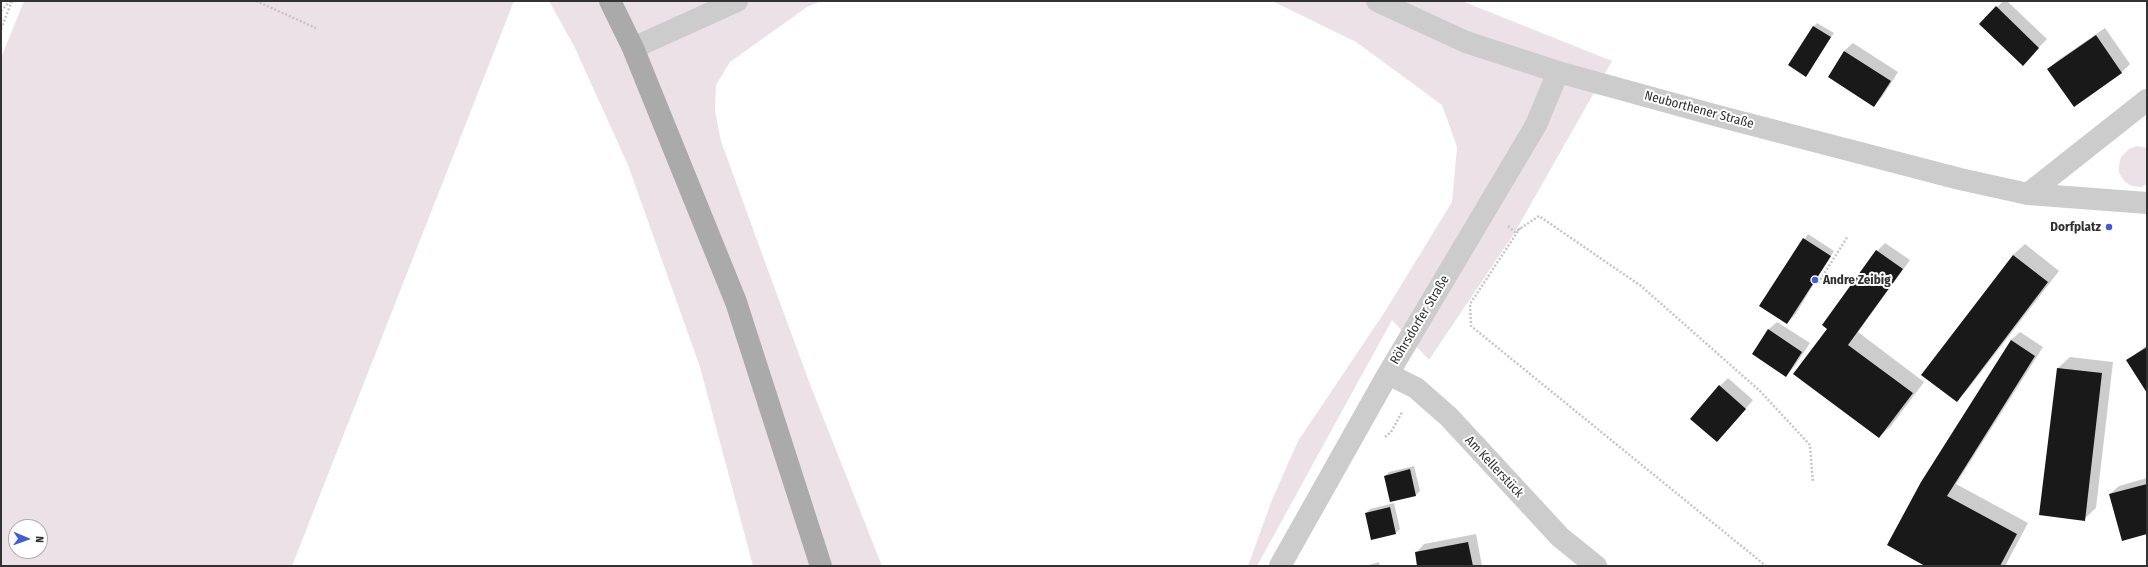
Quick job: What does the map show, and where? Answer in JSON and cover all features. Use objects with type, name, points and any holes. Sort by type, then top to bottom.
[{"type":"main road","points":[[610,1],[633,48],[736,302],[822,566]]},
{"type":"street","points":[[633,48],[737,1]]},
{"type":"street","name":"Neuborthener Straße","points":[[1377,1],[1466,42],[1558,72],[1953,177],[2028,194]]},
{"type":"street","name":"Röhrsdorfer Straße","points":[[1280,566],[1388,374],[1536,125],[1558,72]]},
{"type":"street","points":[[2028,194],[2147,100]]},
{"type":"street","points":[[2126,116],[2147,123]]},
{"type":"street","points":[[2028,194],[2147,203]]},
{"type":"street","name":"Am Kellerstück","points":[[1388,374],[1416,388],[1449,417],[1560,537],[1596,566]]},
{"type":"path","points":[[1,11],[11,1]]},
{"type":"path","points":[[1,29],[11,1]]},
{"type":"path","points":[[256,1],[318,29]]},
{"type":"path","points":[[1485,210],[1515,232],[1539,216],[1641,286],[1760,391],[1810,445],[1813,483]]},
{"type":"path","points":[[1520,228],[1470,304],[1471,326],[1766,566]]},
{"type":"path","points":[[1818,283],[1848,236]]},
{"type":"shaded area","points":[[24,1],[514,1],[292,566],[1,566],[1,58]]},
{"type":"shaded area","points":[[549,1],[821,1],[807,7],[730,62],[716,85],[715,111],[721,141],[765,262],[811,387],[882,566],[753,566],[700,367],[628,165],[574,46]]},
{"type":"shaded area","points":[[1272,1],[1462,1],[1612,61],[1515,232],[1429,360],[1392,320],[1257,566],[1248,566],[1272,500],[1298,441],[1384,313],[1452,202],[1457,147],[1442,105],[1356,42]]},
{"type":"shaded area","points":[[2137,146],[2147,148],[2147,184],[2141,187],[2132,186],[2125,182],[2119,173],[2121,157],[2129,149]]},
{"type":"building","points":[[1996,6],[2039,48],[2023,66],[1979,24]]},
{"type":"building","points":[[1813,26],[1831,37],[1806,77],[1788,65]]},
{"type":"building","points":[[2096,35],[2122,73],[2074,107],[2047,69]]},
{"type":"building","points":[[1844,51],[1891,81],[1874,107],[1828,77]]},
{"type":"building","points":[[1803,238],[1831,256],[1787,324],[1759,306]]},
{"type":"building","points":[[1876,250],[1903,269],[1848,345],[1913,393],[1879,438],[1793,374],[1827,329],[1822,325]]},
{"type":"building","points":[[2013,255],[2048,282],[1957,402],[1921,375]]},
{"type":"building","points":[[1768,329],[1802,352],[1786,377],[1752,354]]},
{"type":"building","points":[[2011,340],[2035,356],[1947,496],[2017,534],[2000,566],[1925,566],[1887,545],[1921,482]]},
{"type":"building","points":[[2147,347],[2147,393],[2126,360]]},
{"type":"building","points":[[2057,368],[2102,373],[2085,521],[2039,515]]},
{"type":"building","points":[[1719,385],[1746,409],[1717,442],[1690,419]]},
{"type":"building","points":[[1410,469],[1416,496],[1390,502],[1384,476]]},
{"type":"building","points":[[2147,484],[2147,534],[2122,541],[2109,494]]},
{"type":"building","points":[[1390,507],[1396,534],[1371,540],[1365,513]]},
{"type":"building","points":[[1468,542],[1473,566],[1417,566],[1415,552]]},
{"type":"place","name":"Dorfplatz","points":[[2109,227]]},
{"type":"place","name":"Andre Zeibig","points":[[1815,280]]}]
